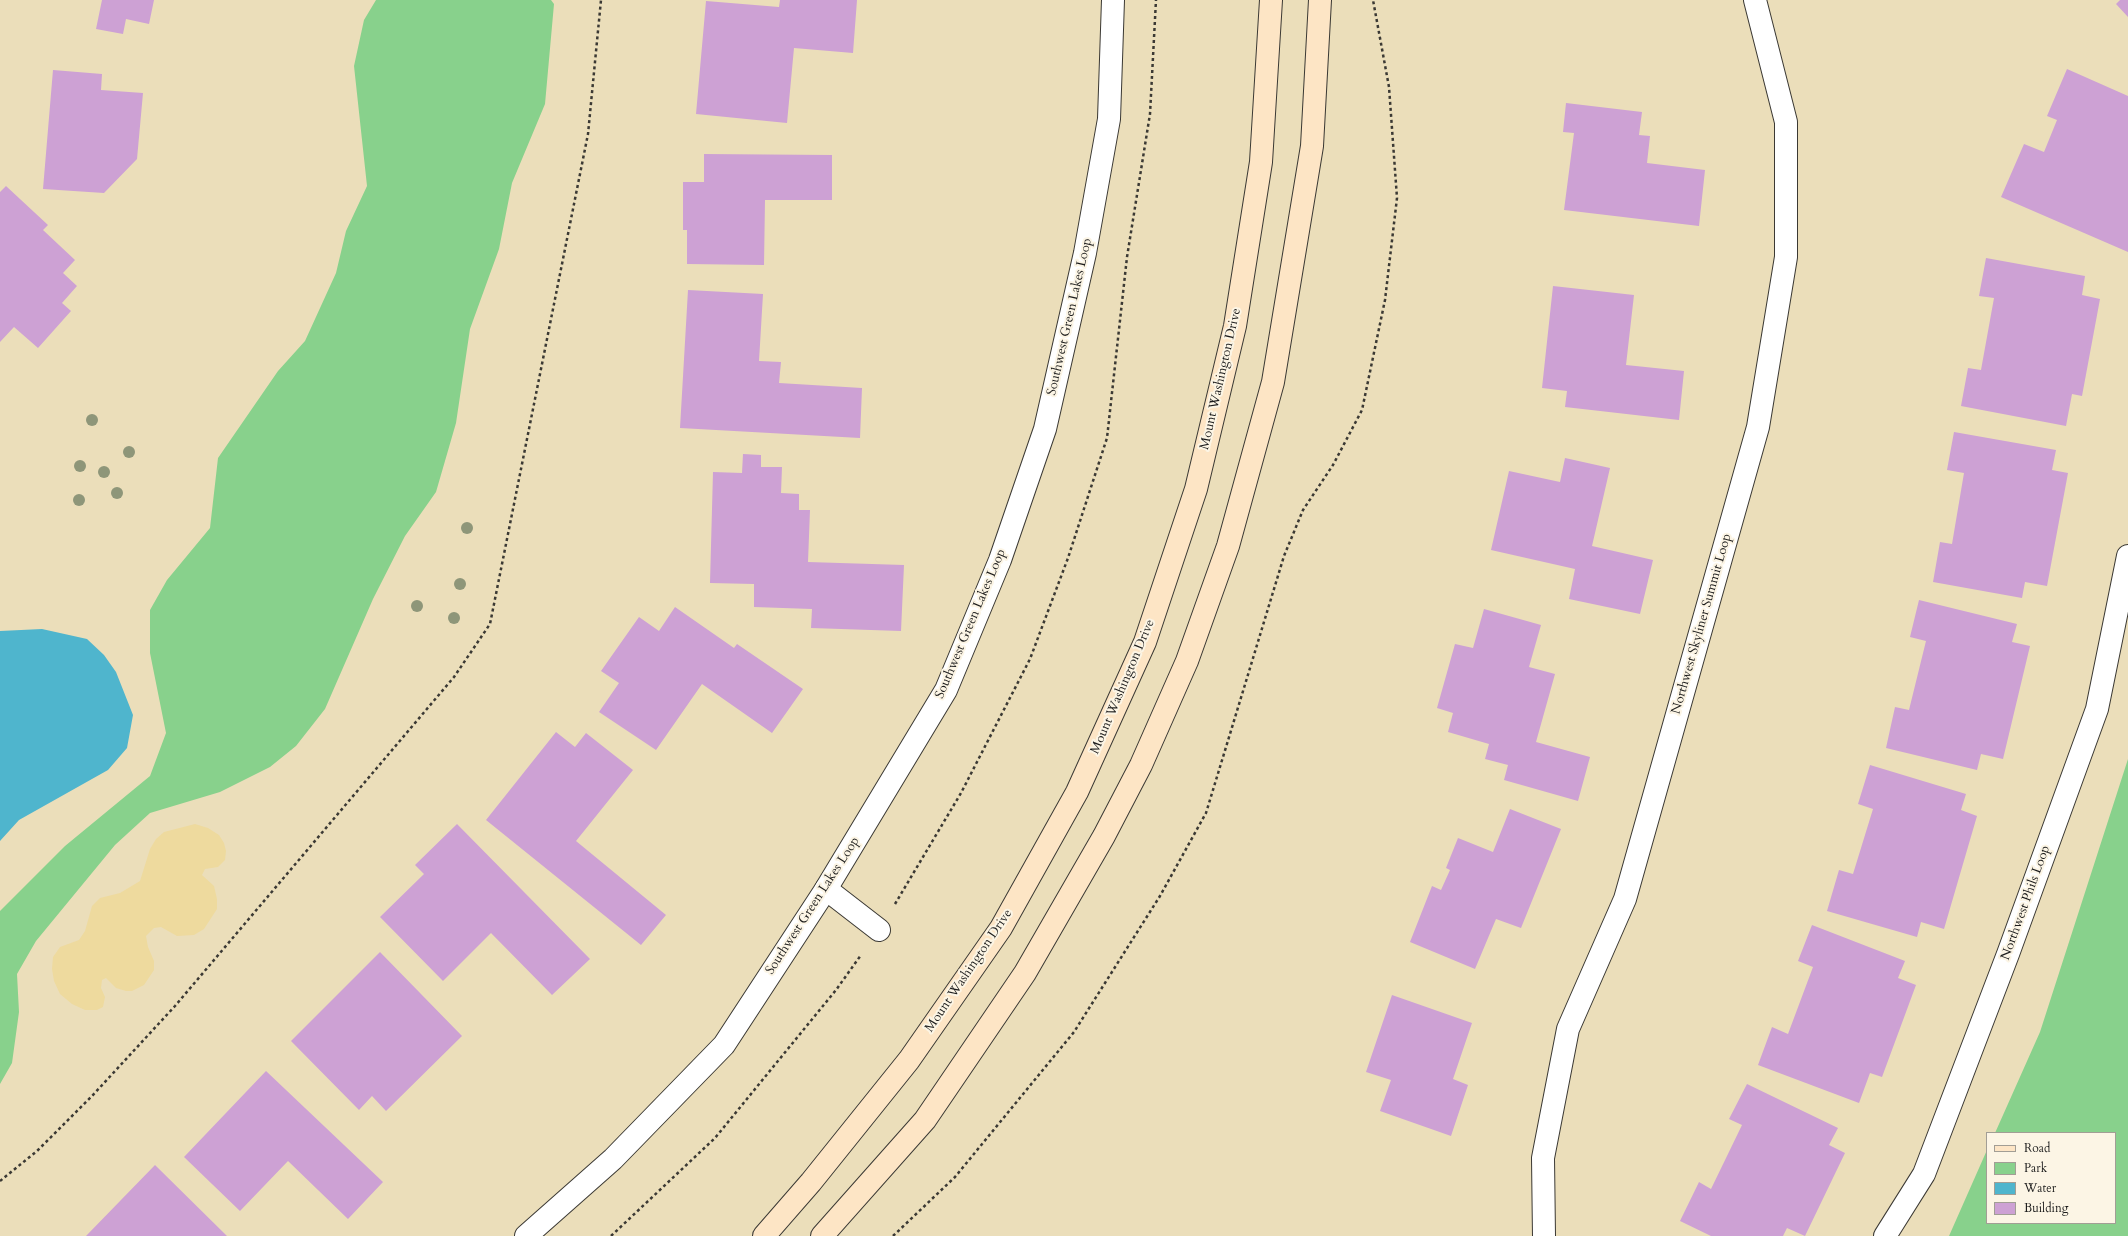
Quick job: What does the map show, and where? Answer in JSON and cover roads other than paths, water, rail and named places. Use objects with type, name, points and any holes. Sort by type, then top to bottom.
[{"type":"main road","name":"Mount Washington Drive","points":[[764,1236],[811,1182],[909,1060],[1001,928],[1077,792],[1145,642],[1196,489],[1235,326],[1261,162],[1272,0]]},
{"type":"main road","points":[[822,1236],[925,1120],[1026,973],[1108,830],[1141,765],[1187,661],[1228,546],[1273,382],[1294,243],[1312,146],[1320,0]]},
{"type":"street","name":"Southwest Green Lakes Loop","points":[[526,1236],[613,1159],[724,1045],[826,889],[946,690],[1000,560],[1045,429],[1085,253],[1109,119],[1113,0]]},
{"type":"street","name":"Northwest Skyliner Summit Loop","points":[[1544,1236],[1543,1158],[1568,1029],[1625,898],[1758,427],[1786,258],[1786,122],[1755,0]]},
{"type":"street","name":"Northwest Phils Loop","points":[[1885,1236],[1924,1174],[2008,954],[2097,709],[2128,556]]},
{"type":"street","points":[[826,889],[879,930]]},
{"type":"water","points":[[42,629],[87,639],[104,655],[116,672],[133,715],[127,748],[108,770],[19,820],[0,841],[0,631]]}]
